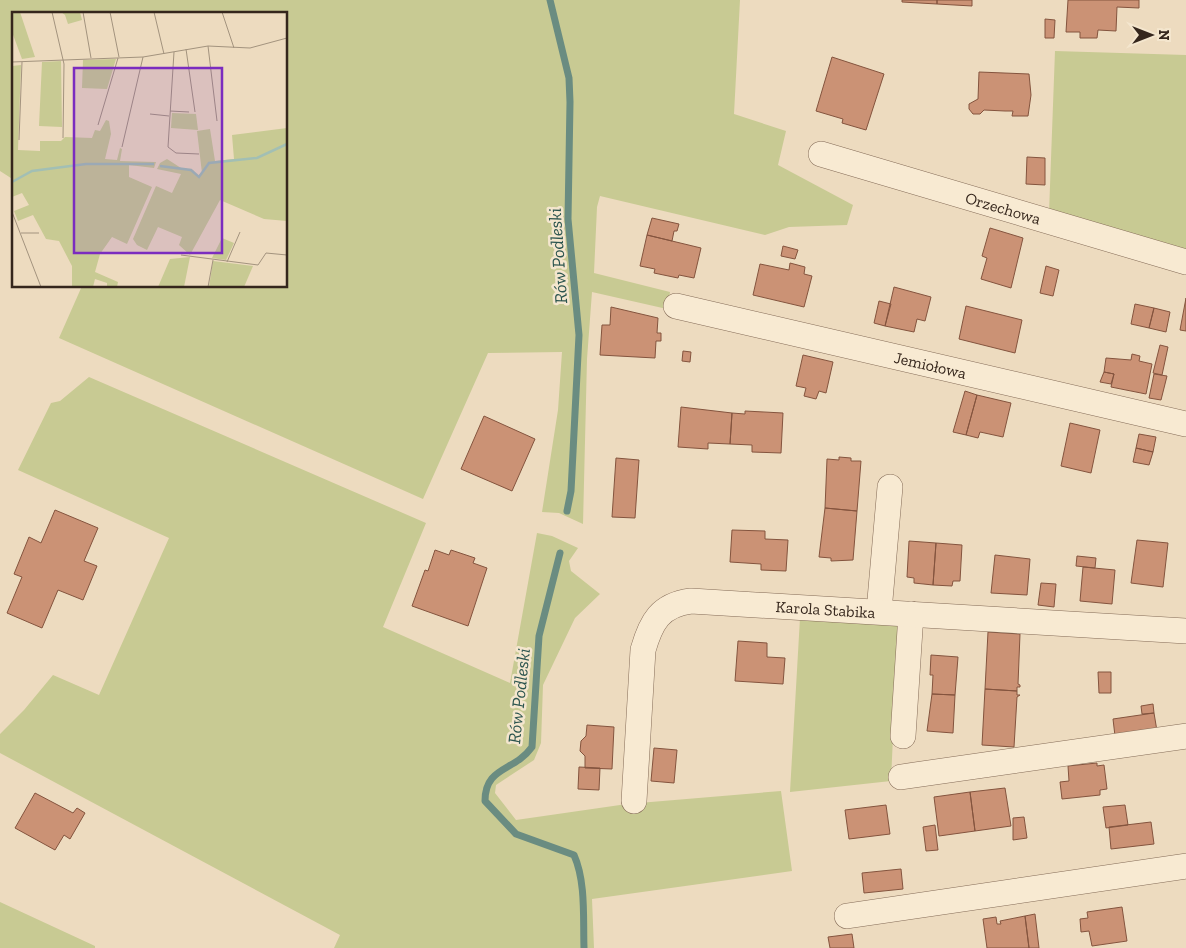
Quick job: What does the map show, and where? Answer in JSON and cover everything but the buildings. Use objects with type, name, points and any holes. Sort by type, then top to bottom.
[{"type":"street","name":"Orzechowa","points":[[821,154],[1186,262]]},
{"type":"street","name":"Jemiołowa","points":[[676,306],[1186,424]]},
{"type":"street","points":[[879,612],[890,487]]},
{"type":"street","name":"Karola Stabika","points":[[634,801],[643,650],[648,631],[656,618],[671,606],[691,601],[1186,631]]},
{"type":"street","points":[[903,736],[910,614]]},
{"type":"street","points":[[901,778],[1186,736]]},
{"type":"street","points":[[847,916],[1186,866]]},
{"type":"green space","points":[[0,0],[740,0],[734,114],[786,131],[778,165],[853,205],[847,225],[789,227],[765,235],[600,196],[597,207],[594,273],[670,292],[667,309],[592,292],[587,359],[583,524],[559,513],[542,512],[558,410],[562,352],[488,353],[423,499],[59,338],[81,288],[288,288],[288,12],[12,12],[12,179],[0,171]]},
{"type":"green space","points":[[1055,51],[1186,55],[1186,252],[1049,213]]},
{"type":"green space","points":[[89,377],[426,523],[383,627],[510,683],[537,533],[552,536],[578,548],[569,561],[571,571],[600,594],[575,618],[543,685],[541,743],[534,760],[496,785],[495,793],[516,820],[627,804],[781,791],[792,871],[592,899],[594,948],[334,948],[340,935],[0,753],[0,734],[24,710],[53,675],[99,695],[169,538],[18,470],[51,403],[60,401]]},
{"type":"green space","points":[[800,618],[898,625],[891,781],[790,792]]},
{"type":"green space","points":[[0,902],[95,946],[95,948],[0,948]]},
{"type":"waterway","name":"Rów Podleski","points":[[550,0],[569,78],[568,219],[579,335],[571,491],[567,511]]},
{"type":"waterway","name":"Rów Podleski","points":[[560,553],[539,636],[532,747],[525,755],[495,775],[486,790],[485,801],[516,834],[574,855],[582,888],[584,948]]}]
